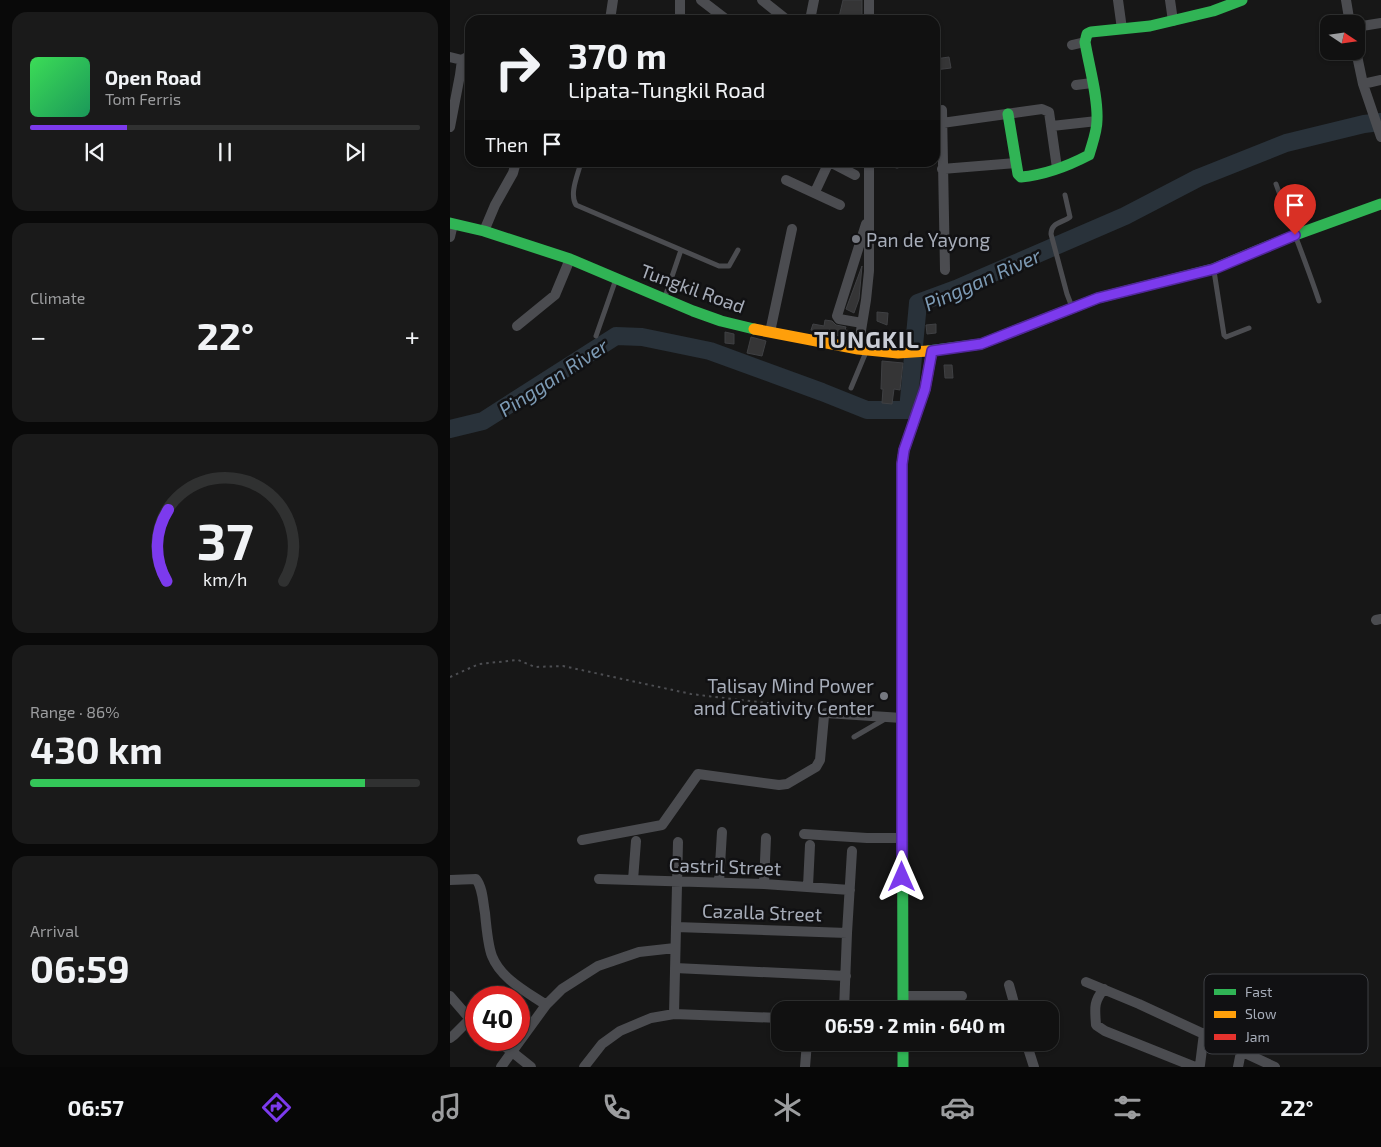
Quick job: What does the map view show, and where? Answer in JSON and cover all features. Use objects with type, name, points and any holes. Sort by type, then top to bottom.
[{"type":"street","points":[[611,15],[613,0]]},
{"type":"street","points":[[680,0],[680,15]]},
{"type":"street","points":[[701,0],[720,15]]},
{"type":"street","points":[[762,0],[781,15]]},
{"type":"street","points":[[811,15],[814,0]]},
{"type":"street","points":[[869,0],[869,15]]},
{"type":"street","points":[[1118,0],[1122,29]]},
{"type":"street","points":[[1170,0],[1173,21]]},
{"type":"street","points":[[1008,114],[1018,174],[1021,177],[1083,159],[1090,155],[1097,121],[1086,42],[1087,34],[1150,26],[1173,21],[1213,12],[1219,4],[1242,0]]},
{"type":"street","points":[[1346,0],[1348,15]]},
{"type":"street","points":[[1365,26],[1381,23]]},
{"type":"street","points":[[1072,44],[1086,42]]},
{"type":"street","points":[[450,57],[465,58]]},
{"type":"street","points":[[1358,60],[1363,84],[1379,134]]},
{"type":"street","points":[[450,127],[460,74],[465,61]]},
{"type":"street","points":[[1363,84],[1381,80]]},
{"type":"street","points":[[1076,85],[1092,83]]},
{"type":"street","points":[[942,123],[1042,109],[1049,112],[1057,168]]},
{"type":"street","points":[[942,110],[945,270]]},
{"type":"street","points":[[1052,126],[1097,121]]},
{"type":"street","points":[[942,169],[1016,162]]},
{"type":"street","points":[[484,231],[515,167]]},
{"type":"street","points":[[815,192],[828,167]]},
{"type":"street","points":[[840,167],[855,175]]},
{"type":"street","points":[[862,349],[862,323],[869,271],[869,167]]},
{"type":"street","points":[[786,180],[840,205]]},
{"type":"street","name":"Tungkil Road","points":[[451,224],[484,231],[570,259],[721,321],[862,349],[898,353],[981,344],[1098,298],[1214,269],[1295,235],[1381,204]]},
{"type":"street","points":[[862,323],[839,319],[837,316],[869,214]]},
{"type":"street","points":[[450,237],[451,224]]},
{"type":"street","points":[[770,332],[792,229]]},
{"type":"street","points":[[517,326],[555,295],[570,259]]},
{"type":"street","points":[[903,1001],[902,464],[904,450],[925,389],[928,351]]},
{"type":"street","points":[[582,840],[662,825],[698,774],[779,785],[787,784],[818,764],[824,716],[826,713],[902,718]]},
{"type":"street","points":[[719,882],[722,832]]},
{"type":"street","points":[[804,834],[902,838]]},
{"type":"street","points":[[764,884],[766,838]]},
{"type":"street","points":[[633,880],[636,841]]},
{"type":"street","points":[[674,1014],[678,842]]},
{"type":"street","points":[[808,886],[810,845]]},
{"type":"street","points":[[845,1001],[852,851]]},
{"type":"street","points":[[450,880],[471,879],[478,882],[492,955],[501,971],[508,978],[546,1005]]},
{"type":"street","name":"Castril Street","points":[[599,879],[719,882],[850,890]]},
{"type":"street","name":"Cazalla Street","points":[[676,926],[847,932]]},
{"type":"street","points":[[501,1067],[546,1005],[562,989],[598,966],[640,952],[675,948]]},
{"type":"street","points":[[675,968],[846,976]]},
{"type":"street","points":[[1086,982],[1104,989],[1204,1033],[1200,1066],[1195,1067],[1104,1031],[1096,1024],[1095,1007],[1098,997],[1104,989]]},
{"type":"street","points":[[1009,985],[1013,1001]]},
{"type":"street","points":[[450,996],[465,1013]]},
{"type":"street","points":[[903,996],[962,996]]},
{"type":"street","points":[[584,1067],[602,1044],[620,1031],[651,1018],[674,1014],[771,1018]]},
{"type":"street","points":[[450,1038],[465,1027]]},
{"type":"street","points":[[806,1067],[807,1051]]},
{"type":"street","points":[[903,1051],[903,1067]]},
{"type":"street","points":[[1029,1051],[1034,1067]]},
{"type":"street","points":[[512,1052],[531,1067]]},
{"type":"street","points":[[1238,1067],[1241,1054]]},
{"type":"street","points":[[1246,1054],[1275,1067]]},
{"type":"lane","points":[[580,167],[573,195],[576,205],[715,265],[730,266],[738,250]]},
{"type":"lane","points":[[1276,184],[1319,301]]},
{"type":"lane","points":[[1065,195],[1070,217],[1053,226],[1051,230],[1056,255],[1072,308]]},
{"type":"lane","points":[[664,299],[681,250]]},
{"type":"lane","points":[[1214,269],[1224,335],[1226,336],[1249,328]]},
{"type":"lane","points":[[596,336],[616,279]]},
{"type":"lane","points":[[851,388],[862,349]]},
{"type":"lane","points":[[854,737],[888,717]]},
{"type":"path","points":[[450,677],[479,664],[518,660],[535,667],[563,666],[691,694],[822,709],[829,713]]},
{"type":"building","points":[[843,0],[862,0],[862,15],[839,15]]},
{"type":"building","points":[[949,57],[951,68],[940,69],[940,58]]},
{"type":"building","points":[[862,266],[859,299],[854,313],[846,309]]},
{"type":"building","points":[[877,312],[888,313],[887,325],[877,321]]},
{"type":"building","points":[[825,320],[846,327],[845,330],[851,331],[850,338],[811,330],[813,324],[824,326]]},
{"type":"building","points":[[936,324],[936,333],[927,334],[926,325]]},
{"type":"building","points":[[725,332],[734,334],[734,344],[725,343]]},
{"type":"building","points":[[751,337],[766,341],[762,356],[747,353]]},
{"type":"building","points":[[882,361],[903,363],[900,390],[894,389],[892,404],[882,403]]},
{"type":"building","points":[[944,365],[952,365],[953,378],[945,378]]},
{"type":"waterway","name":"Pinggan River","points":[[450,429],[483,421],[616,336],[642,337],[710,351],[867,410],[908,410],[918,303],[956,289],[1125,216],[1198,178],[1286,143],[1364,124],[1381,122]]},
{"type":"traffic: fast","points":[[1008,114],[1018,174],[1021,177],[1047,172],[1081,159],[1089,155],[1097,120],[1095,91],[1085,42],[1087,34],[1150,26],[1213,11],[1242,0]]},
{"type":"traffic: fast","points":[[928,351],[981,344],[1098,298],[1213,269],[1295,235],[1381,204]]},
{"type":"traffic: fast","points":[[450,223],[484,231],[570,259],[693,311],[721,321],[754,329]]},
{"type":"traffic: fast","points":[[902,606],[903,1001]]},
{"type":"traffic: fast","points":[[903,1051],[903,1067]]},
{"type":"traffic: slow","points":[[754,329],[858,349],[898,353],[928,351]]},
{"type":"traffic: jam","points":[[902,606],[902,464],[904,450],[925,389],[932,351]]},
{"type":"place","name":"Pan de Yayong","points":[[856,239]]},
{"type":"place","name":"Talisay Mind Power and Creativity Center","points":[[884,696]]},
{"type":"district","name":"TUNGKIL","points":[[867,338]]},
{"type":"route","points":[[902,877],[902,464],[904,450],[925,389],[932,351],[981,344],[1098,298],[1214,269],[1295,235]]}]
